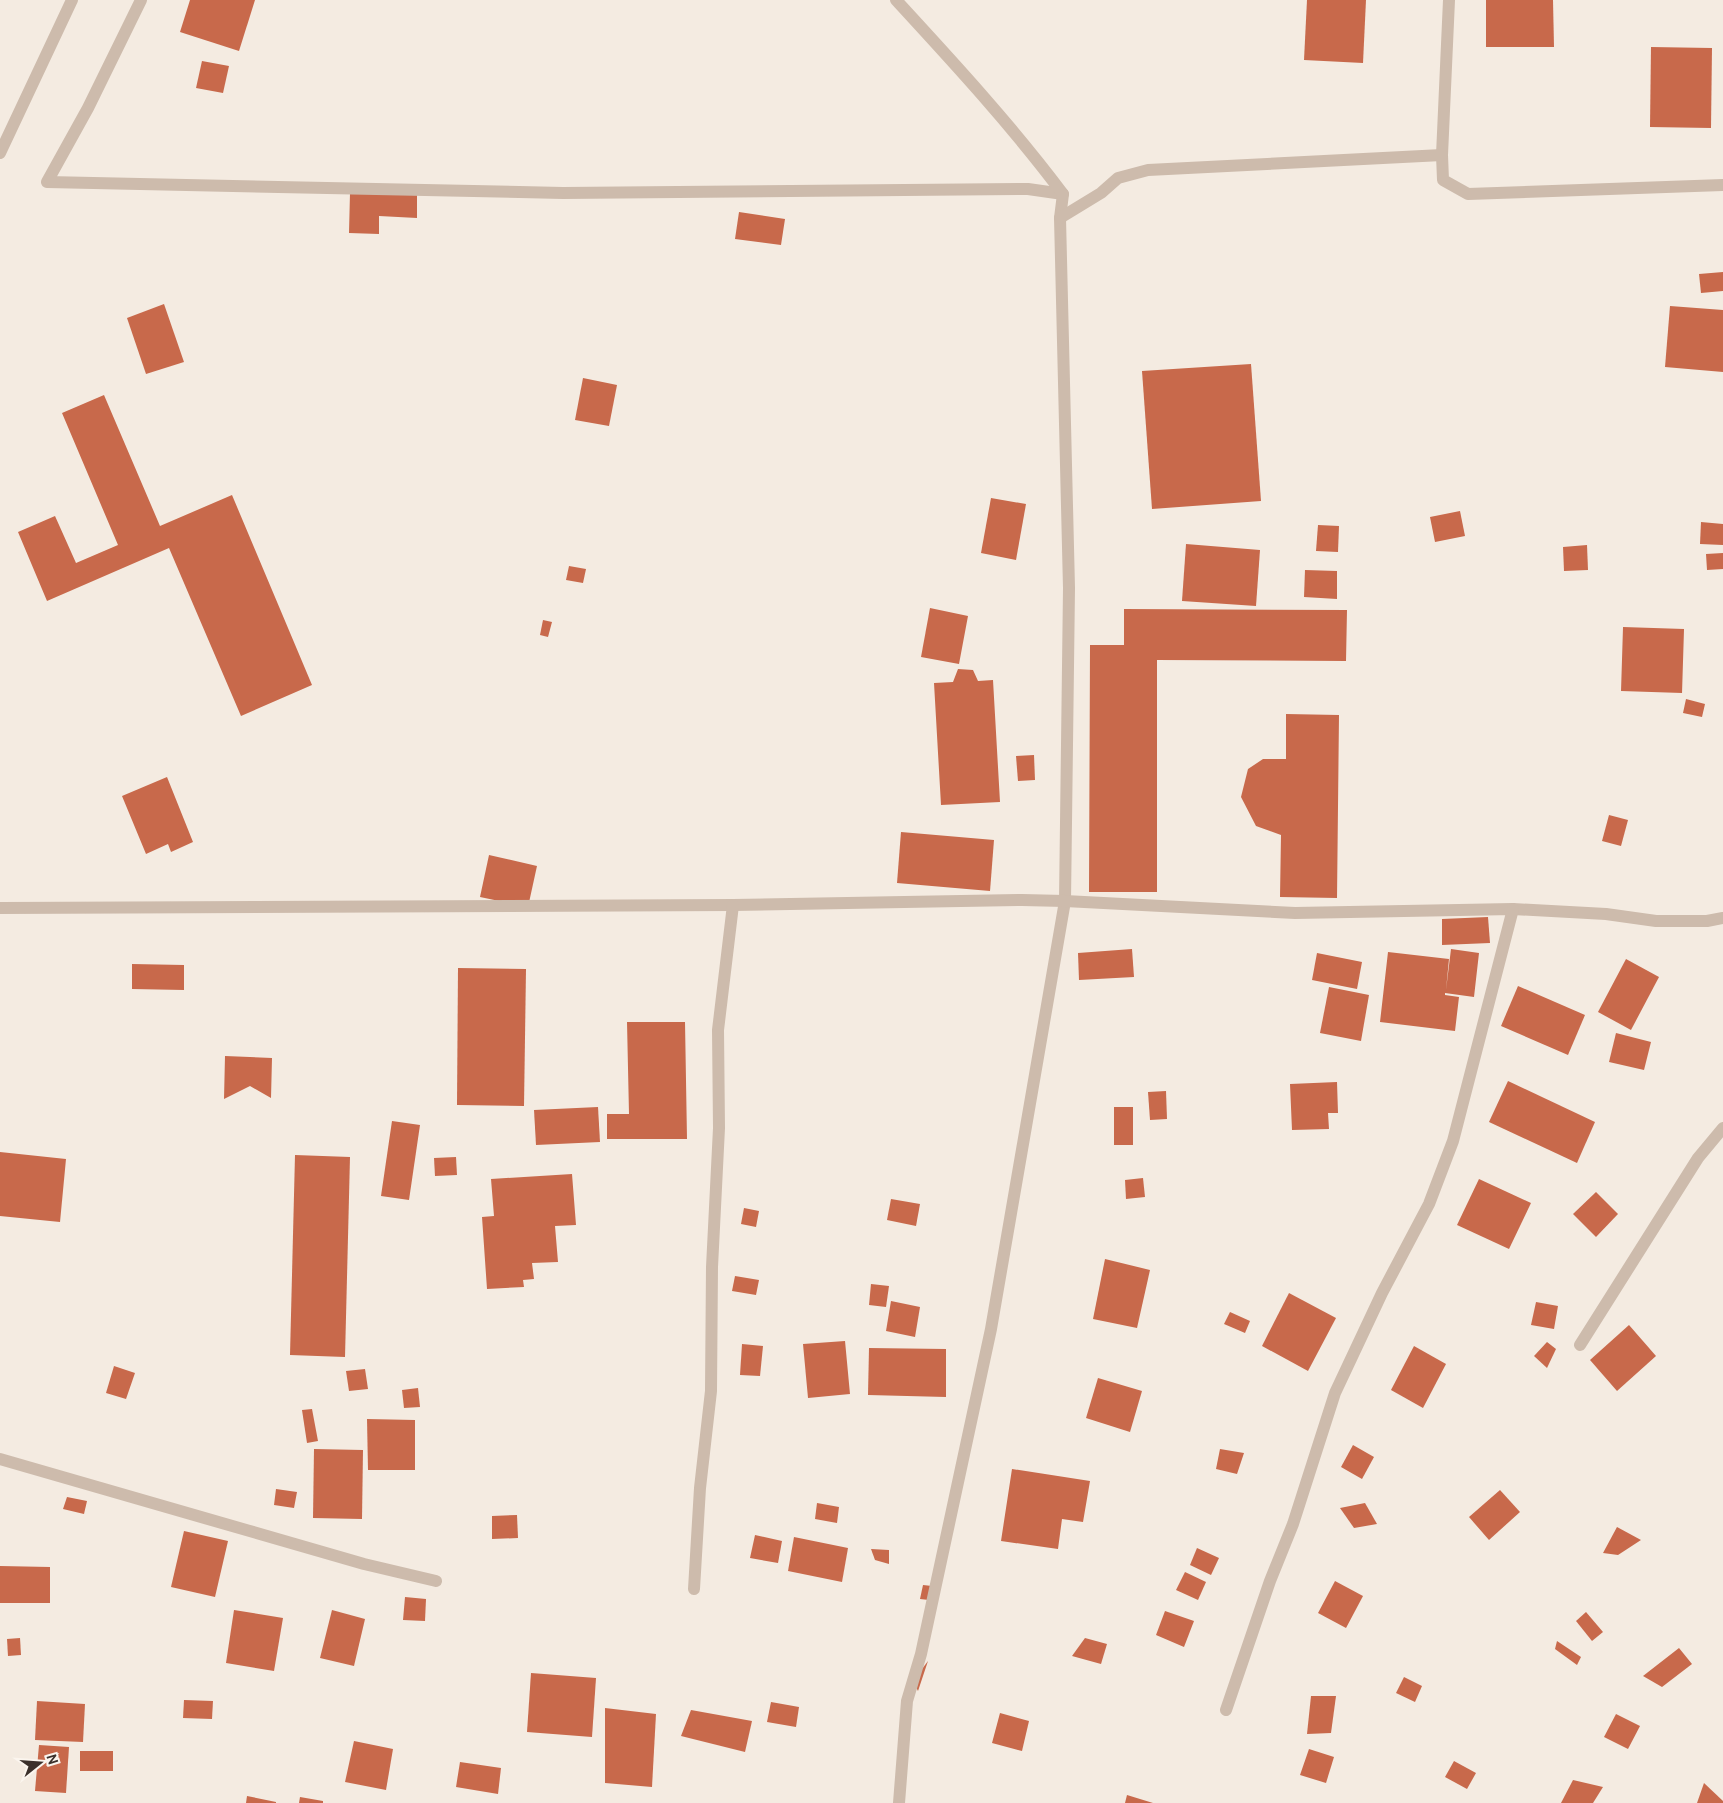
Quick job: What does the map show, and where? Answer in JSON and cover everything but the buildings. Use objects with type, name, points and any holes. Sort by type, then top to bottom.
[{"type":"street","points":[[0,153],[72,0]]},
{"type":"street","points":[[141,0],[92,99],[47,182],[563,193],[1028,189],[1063,194]]},
{"type":"street","points":[[896,0],[965,74],[1034,155],[1063,194],[1060,218],[1069,588],[1065,901],[991,1329],[921,1654],[907,1701],[899,1803]]},
{"type":"street","points":[[1449,0],[1442,155],[1443,180],[1468,194],[1723,185]]},
{"type":"street","points":[[1060,218],[1101,193],[1118,178],[1148,170],[1442,155]]},
{"type":"street","points":[[0,908],[733,905],[1065,901],[1295,912],[1513,909],[1606,914],[1656,921],[1707,922],[1723,918]]},
{"type":"street","points":[[694,1589],[700,1488],[711,1391],[712,1267],[719,1128],[718,1030],[733,905]]},
{"type":"street","points":[[1226,1710],[1270,1581],[1293,1524],[1335,1394],[1382,1293],[1429,1204],[1453,1141],[1513,909]]},
{"type":"street","points":[[1580,1345],[1698,1158],[1723,1128]]},
{"type":"street","points":[[0,1459],[364,1564],[436,1581]]}]
